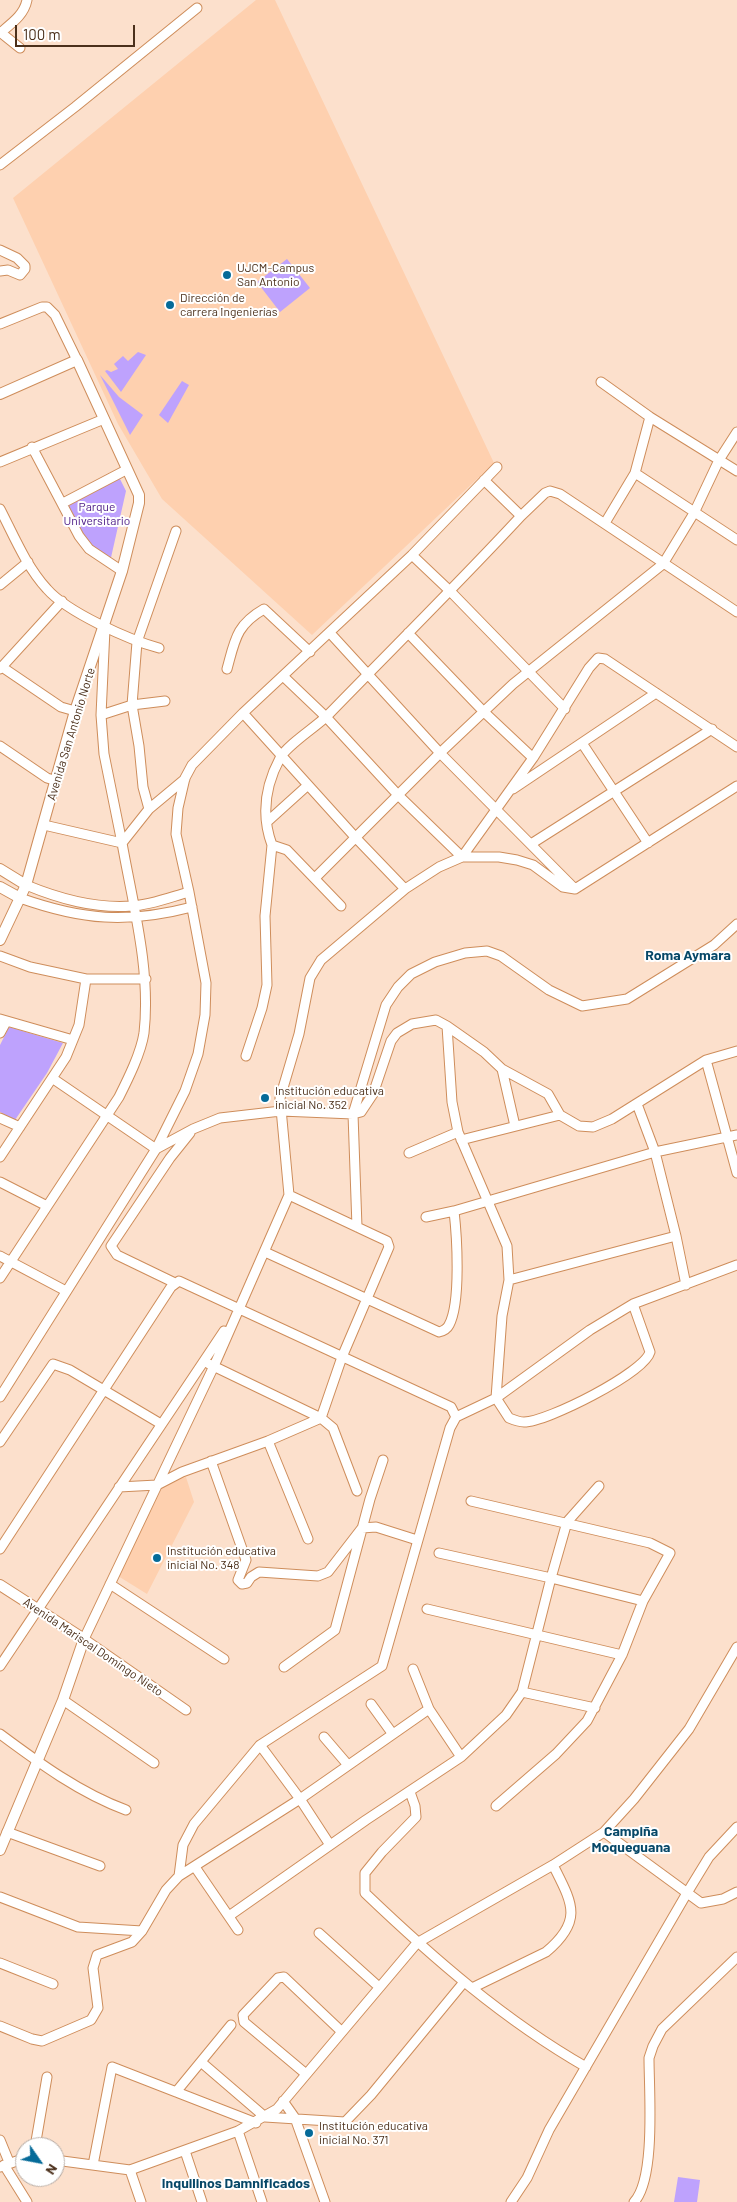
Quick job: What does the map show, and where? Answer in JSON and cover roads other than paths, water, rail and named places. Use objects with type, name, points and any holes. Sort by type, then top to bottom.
[{"type":"street","points":[[20,48],[0,32],[16,21],[24,10],[27,0]]},
{"type":"street","points":[[0,165],[197,8]]},
{"type":"street","points":[[0,250],[17,258],[25,266],[25,269],[20,275],[8,270],[0,271]]},
{"type":"street","points":[[0,324],[42,307],[47,307],[55,314],[104,418],[126,470],[63,503]]},
{"type":"street","points":[[0,394],[77,360]]},
{"type":"street","points":[[601,382],[650,417],[737,471]]},
{"type":"street","points":[[605,522],[635,473],[650,417]]},
{"type":"street","points":[[0,462],[104,418]]},
{"type":"street","points":[[315,878],[484,711],[529,671],[663,564],[694,513],[719,460],[737,432]]},
{"type":"street","points":[[32,447],[79,536],[89,549],[122,571]]},
{"type":"street","points":[[0,1397],[156,1149],[185,1091],[198,1054],[205,1015],[206,983],[176,834],[178,808],[185,778],[192,765],[243,713],[412,555],[497,467]]},
{"type":"street","name":"Avenida San Antonio Norte","points":[[0,940],[26,885],[57,781],[75,711],[122,571],[139,503],[139,495],[126,470]]},
{"type":"street","points":[[635,473],[737,540]]},
{"type":"street","points":[[484,480],[521,516]]},
{"type":"street","points":[[246,1056],[262,1008],[267,985],[265,916],[272,845],[267,822],[265,797],[268,783],[281,755],[326,717],[451,592],[521,516],[550,491],[560,494],[605,522],[663,564],[737,612]]},
{"type":"street","points":[[0,509],[28,562],[47,589],[62,601],[105,626],[137,642],[159,648]]},
{"type":"street","points":[[149,809],[143,787],[139,746],[132,706],[137,642],[176,531]]},
{"type":"street","points":[[412,555],[565,708]]},
{"type":"street","points":[[0,585],[28,562]]},
{"type":"street","points":[[62,601],[1,668],[62,707],[75,711]]},
{"type":"street","points":[[227,669],[236,636],[250,617],[264,609],[310,652]]},
{"type":"street","points":[[0,1278],[107,1116],[130,1076],[144,1034],[146,979],[104,754],[101,715],[105,626]]},
{"type":"street","points":[[330,633],[440,753],[575,889]]},
{"type":"street","points":[[408,633],[533,758]]},
{"type":"street","points":[[462,856],[510,792],[589,668],[598,658],[605,659],[737,746]]},
{"type":"street","points":[[283,676],[326,717],[398,795],[462,856]]},
{"type":"street","points":[[510,792],[656,693]]},
{"type":"street","points":[[101,715],[132,706],[165,701]]},
{"type":"street","points":[[243,713],[355,837],[406,889]]},
{"type":"street","points":[[531,844],[712,729]]},
{"type":"street","points":[[582,743],[648,843]]},
{"type":"street","points":[[0,746],[47,778],[57,781]]},
{"type":"street","points":[[122,844],[149,809],[185,778]]},
{"type":"street","points":[[267,822],[308,785]]},
{"type":"street","points":[[0,1850],[63,1700],[84,1639],[214,1366],[289,1195],[280,1098],[299,1034],[310,978],[321,960],[406,889],[439,867],[462,856],[499,857],[517,860],[533,865],[563,887],[575,889],[737,786]]},
{"type":"street","points":[[44,825],[122,844]]},
{"type":"street","points":[[272,845],[286,850],[341,906]]},
{"type":"street","points":[[0,869],[26,885],[57,898],[92,905],[133,906],[189,892]]},
{"type":"street","points":[[0,887],[20,898],[55,910],[93,917],[135,918],[166,914],[192,907]]},
{"type":"street","points":[[357,1227],[353,1114],[386,1005],[398,987],[411,974],[442,960],[465,953],[487,950],[501,956],[549,990],[582,1006],[627,999],[714,945],[737,924]]},
{"type":"street","points":[[0,956],[30,967],[86,979],[146,979]]},
{"type":"street","points":[[0,1157],[66,1057],[79,1025],[86,979]]},
{"type":"street","points":[[0,1033],[3,1020],[72,1040]]},
{"type":"street","points":[[156,1149],[193,1128],[220,1118],[280,1111],[353,1114],[361,1112],[373,1094],[391,1041],[397,1032],[412,1024],[436,1020],[447,1026],[484,1052],[502,1070],[548,1094],[560,1115],[580,1126],[593,1127],[637,1104],[706,1060],[737,1051]]},
{"type":"street","points":[[447,1026],[452,1102],[460,1136],[507,1246],[510,1280],[502,1316],[496,1398],[509,1418],[526,1422],[576,1404],[614,1384],[646,1361],[650,1352],[633,1304]]},
{"type":"street","points":[[706,1060],[733,1136],[737,1173]]},
{"type":"street","points":[[502,1070],[516,1126]]},
{"type":"street","points":[[52,1078],[156,1149]]},
{"type":"street","points":[[637,1104],[655,1152],[686,1285]]},
{"type":"street","points":[[409,1153],[460,1136],[516,1126],[560,1115]]},
{"type":"street","points":[[0,1118],[20,1127]]},
{"type":"street","points":[[193,1128],[170,1158],[111,1246],[117,1255],[175,1283],[179,1281],[186,1284],[451,1408],[456,1417]]},
{"type":"street","points":[[426,1217],[454,1211],[486,1200],[655,1152],[733,1136]]},
{"type":"street","points":[[0,1182],[47,1206]]},
{"type":"street","points":[[119,1487],[157,1485],[182,1472],[268,1441],[321,1418],[342,1358],[389,1247],[387,1241],[289,1195]]},
{"type":"street","points":[[265,1252],[439,1332],[445,1330],[450,1325],[455,1302],[457,1243],[454,1211]]},
{"type":"street","points":[[510,1280],[676,1236]]},
{"type":"street","points":[[0,1256],[66,1291]]},
{"type":"street","points":[[179,1876],[183,1845],[194,1824],[260,1745],[382,1666],[450,1428],[456,1417],[496,1398],[590,1330],[633,1304],[737,1265]]},
{"type":"street","points":[[0,1549],[175,1283]]},
{"type":"street","points":[[0,1666],[238,1309]]},
{"type":"street","points":[[204,1361],[321,1418],[333,1428],[357,1491]]},
{"type":"street","points":[[0,1442],[53,1364],[70,1370],[161,1424]]},
{"type":"street","points":[[268,1441],[308,1539]]},
{"type":"street","points":[[284,1667],[335,1630],[362,1528],[383,1460]]},
{"type":"street","points":[[211,1462],[246,1560],[238,1580],[242,1584],[247,1584],[251,1577],[259,1572],[318,1576],[328,1572],[362,1528],[376,1527],[417,1540]]},
{"type":"street","points":[[229,1916],[461,1757],[506,1716],[522,1692],[550,1578],[567,1522],[599,1486]]},
{"type":"street","points":[[471,1501],[650,1543],[670,1552],[643,1601],[622,1655],[587,1721],[556,1754],[496,1806]]},
{"type":"street","points":[[439,1553],[643,1601]]},
{"type":"street","points":[[110,1584],[224,1659]]},
{"type":"street","name":"Avenida Mariscal Domingo Nieto","points":[[0,1585],[84,1639],[186,1710]]},
{"type":"street","points":[[427,1609],[622,1655]]},
{"type":"street","points":[[65,2161],[130,2170],[238,2131],[265,2117],[283,2101],[417,1943],[553,1865],[604,1832],[634,1799],[689,1729],[737,1647]]},
{"type":"street","points":[[413,1669],[429,1709],[461,1757]]},
{"type":"street","points":[[522,1692],[595,1708]]},
{"type":"street","points":[[63,1700],[154,1763]]},
{"type":"street","points":[[371,1704],[392,1734]]},
{"type":"street","points":[[0,2036],[2,2026],[32,2039],[42,2041],[91,2020],[98,2008],[93,1968],[97,1955],[132,1942],[142,1932],[166,1890],[179,1876],[300,1799],[429,1709]]},
{"type":"street","points":[[0,1734],[38,1762],[91,1795],[126,1810]]},
{"type":"street","points":[[324,1737],[348,1765]]},
{"type":"street","points":[[260,1745],[300,1799],[330,1846]]},
{"type":"street","points":[[410,1792],[415,1806],[416,1817],[382,1852],[365,1874],[365,1893],[417,1943],[464,1982],[554,2049],[586,2067]]},
{"type":"street","points":[[511,2202],[526,2178],[550,2130],[687,1893],[709,1857],[737,1827]]},
{"type":"street","points":[[6,1832],[100,1866]]},
{"type":"street","points":[[604,1832],[702,1903],[723,1899],[737,1892]]},
{"type":"street","points":[[472,1988],[546,1952],[555,1944],[571,1920],[572,1909],[568,1896],[553,1865]]},
{"type":"street","points":[[195,1867],[238,1930]]},
{"type":"street","points":[[0,1897],[78,1927],[142,1932]]},
{"type":"street","points":[[319,1933],[379,1987]]},
{"type":"street","points":[[638,2201],[648,2168],[649,2058],[653,2046],[662,2029],[737,1957]]},
{"type":"street","points":[[0,1963],[53,1984]]},
{"type":"street","points":[[306,2074],[244,2022],[243,2015],[278,1978],[284,1977],[341,2031]]},
{"type":"street","points":[[201,2062],[265,2117],[341,2122],[350,2118],[464,1982]]},
{"type":"street","points":[[176,2092],[231,2025]]},
{"type":"street","points":[[92,2165],[112,2067],[256,2122]]},
{"type":"street","points":[[37,2137],[47,2077]]},
{"type":"street","points":[[283,2101],[295,2118],[326,2202]]},
{"type":"street","points":[[238,2131],[262,2202]]},
{"type":"street","points":[[0,2140],[4,2165],[27,2202]]},
{"type":"street","points":[[185,2151],[202,2202]]},
{"type":"street","points":[[130,2170],[140,2202]]},
{"type":"place","name":"UJCM-Campus San Antonio","points":[[227,275]]},
{"type":"place","name":"Dirección de carrera Ingenierías","points":[[170,305]]},
{"type":"place","name":"Institución educativa inicial No. 352","points":[[265,1098]]},
{"type":"place","name":"Institución educativa inicial No. 348","points":[[157,1558]]},
{"type":"place","name":"Institución educativa inicial No. 371","points":[[309,2133]]},
{"type":"district","name":"Roma Aymara","points":[[688,955]]},
{"type":"district","name":"Campiña Moqueguana","points":[[631,1839]]},
{"type":"district","name":"Inquilinos Damnificados","points":[[236,2183]]},
{"type":"park label","name":"Parque Universitario","points":[[97,514]]}]
